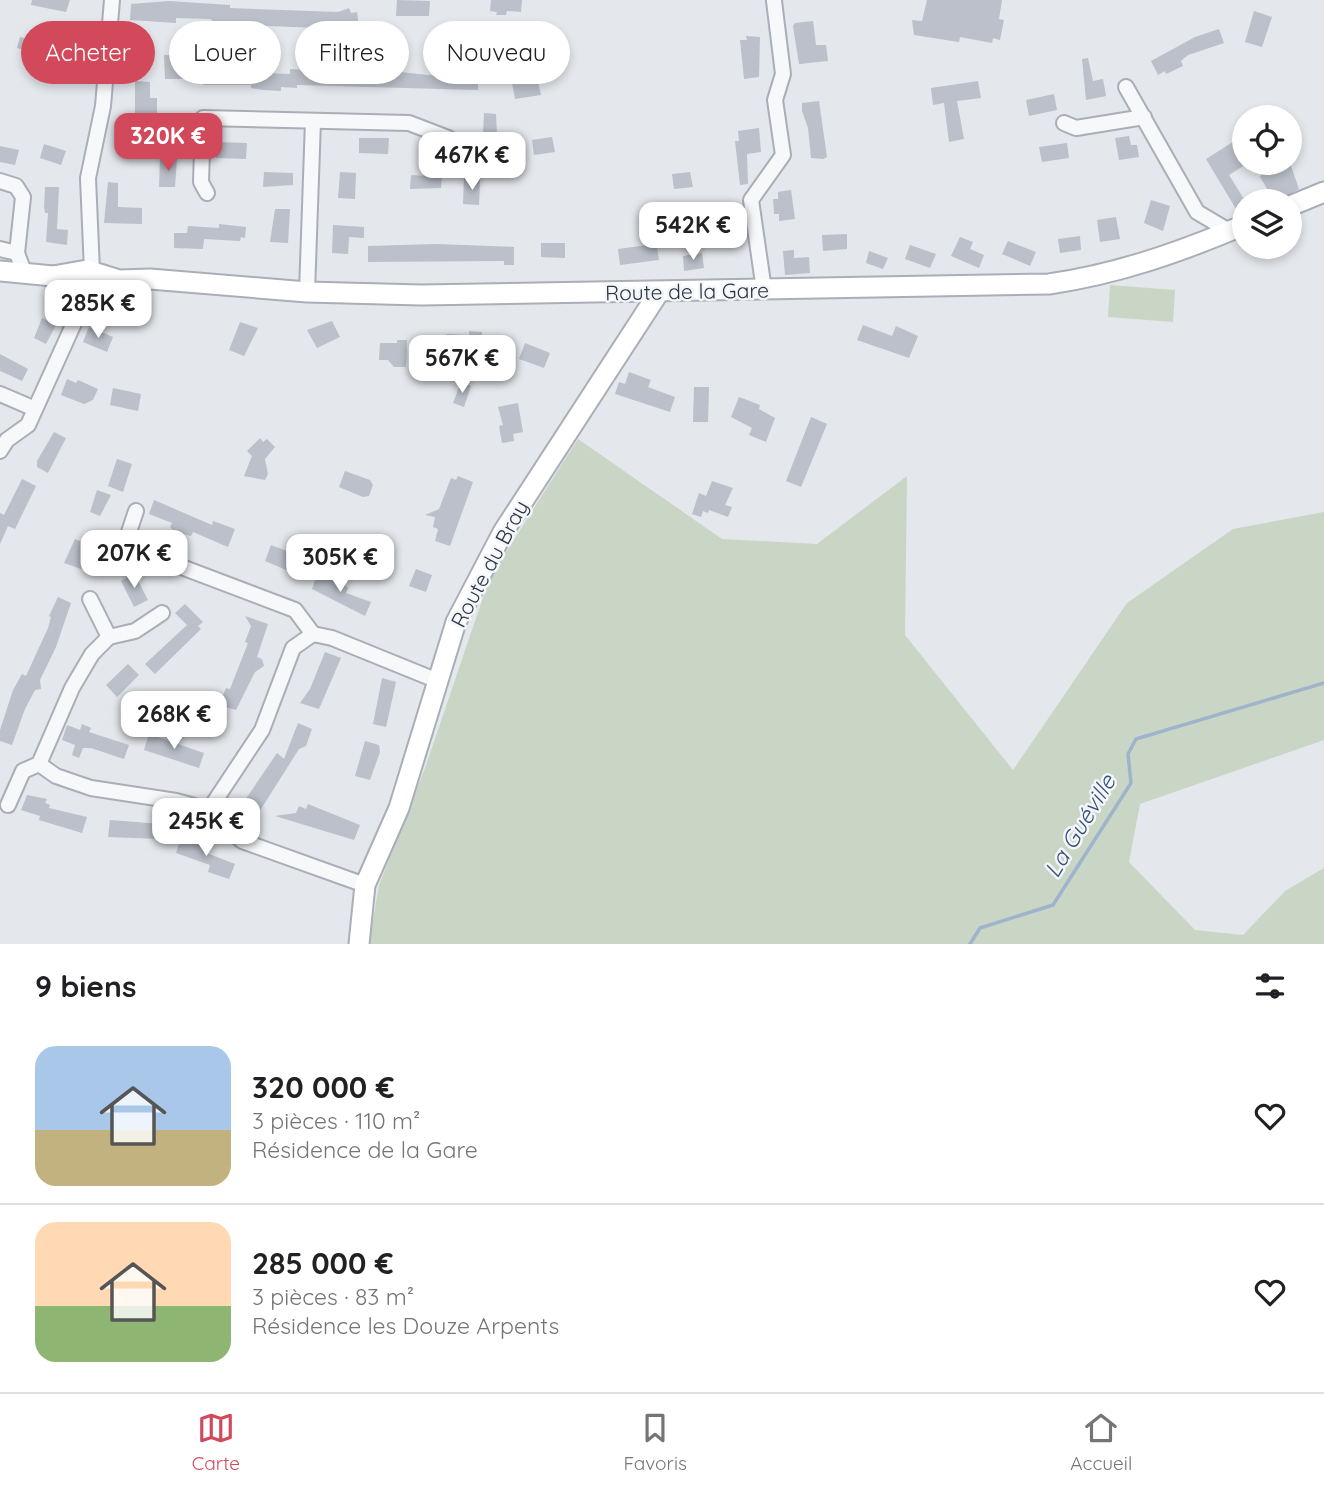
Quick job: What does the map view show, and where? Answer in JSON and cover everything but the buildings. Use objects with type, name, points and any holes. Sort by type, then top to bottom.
[{"type":"street","points":[[0,450],[7,440],[24,430],[80,309],[87,280],[90,247],[88,178],[103,106],[112,0]]},
{"type":"street","points":[[764,290],[751,200],[783,155],[775,100],[783,74],[774,1]]},
{"type":"street","points":[[1126,87],[1197,212],[1232,226]]},
{"type":"street","points":[[1064,123],[1076,128],[1144,117]]},
{"type":"street","points":[[207,193],[201,182],[204,118],[409,123],[448,138]]},
{"type":"street","points":[[306,292],[313,121]]},
{"type":"street","points":[[0,181],[16,186],[23,197],[17,253],[24,272]]},
{"type":"street","points":[[1302,201],[1324,192]]},
{"type":"street","name":"Route de la Gare","points":[[87,280],[150,279],[306,292],[421,295],[1049,284],[1095,277],[1143,265],[1232,230]]},
{"type":"street","points":[[0,249],[17,253]]},
{"type":"street","points":[[0,271],[87,280]]},
{"type":"street","name":"Route du Bray","points":[[359,944],[365,885],[399,808],[456,622],[503,532],[659,292]]},
{"type":"street","points":[[0,394],[34,409]]},
{"type":"street","points":[[136,511],[128,535],[134,549],[295,610],[313,634],[332,638],[438,681]]},
{"type":"street","points":[[90,599],[109,637]]},
{"type":"street","points":[[8,805],[23,771],[39,764],[72,688],[92,654],[109,637],[135,631],[162,613]]},
{"type":"street","points":[[209,810],[261,730],[293,648],[313,634]]},
{"type":"street","points":[[39,764],[56,776],[91,788],[176,800],[209,810],[242,841],[365,885]]},
{"type":"green space","points":[[1110,285],[1175,290],[1173,322],[1108,317]]},
{"type":"green space","points":[[578,439],[722,539],[817,544],[907,476],[905,635],[1013,770],[1127,603],[1233,529],[1324,512],[1324,740],[1140,804],[1129,862],[1195,930],[1243,935],[1285,891],[1324,868],[1324,944],[369,944],[379,885],[425,768],[490,577]]},
{"type":"waterway","name":"La Guéville","points":[[970,944],[980,928],[1053,905],[1131,783],[1128,754],[1136,739],[1324,683]]}]
